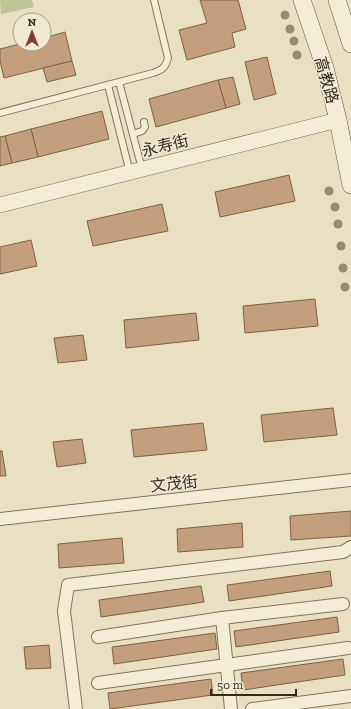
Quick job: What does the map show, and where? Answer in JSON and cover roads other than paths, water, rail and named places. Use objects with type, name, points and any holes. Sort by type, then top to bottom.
[{"type":"main road","name":"高教路","points":[[302,0],[325,68],[338,120],[351,185]]},
{"type":"main road","name":"高教路","points":[[337,0],[351,44]]},
{"type":"street","name":"永寿街","points":[[0,205],[338,120]]},
{"type":"street","name":"文茂街","points":[[0,519],[351,480]]},
{"type":"street","points":[[76,709],[64,611],[68,585],[343,552],[351,547]]},
{"type":"street","points":[[98,637],[222,618],[343,604]]},
{"type":"street","points":[[222,618],[231,709]]},
{"type":"street","points":[[98,683],[348,648]]},
{"type":"street","points":[[252,709],[351,696]]},
{"type":"lane","points":[[0,114],[153,73],[164,68],[167,64],[168,58],[154,0]]},
{"type":"lane","points":[[119,82],[133,134],[136,171]]},
{"type":"lane","points":[[108,85],[136,171]]},
{"type":"lane","points":[[133,134],[142,132],[145,127],[144,122]]}]
